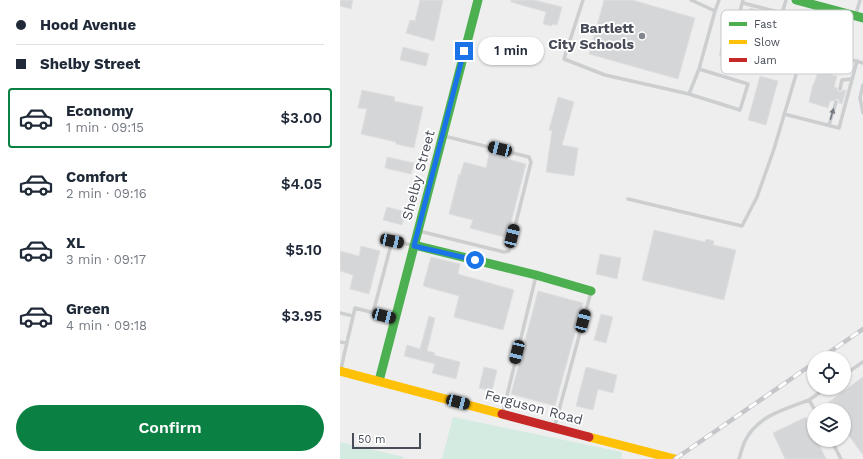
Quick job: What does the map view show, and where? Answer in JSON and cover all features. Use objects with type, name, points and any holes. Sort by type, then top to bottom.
[{"type":"street","name":"Shelby Street","points":[[379,381],[478,0]]},
{"type":"street","points":[[796,0],[832,10]]},
{"type":"street","points":[[414,246],[591,291]]},
{"type":"street","name":"Ferguson Road","points":[[341,371],[674,459]]},
{"type":"lane","points":[[582,0],[564,59],[604,75],[689,94],[740,110],[748,84],[699,68]]},
{"type":"lane","points":[[691,0],[716,11]]},
{"type":"lane","points":[[689,94],[699,68],[718,0]]},
{"type":"lane","points":[[783,10],[786,0]]},
{"type":"lane","points":[[859,17],[860,0]]},
{"type":"lane","points":[[743,1],[772,10]]},
{"type":"lane","points":[[815,10],[816,6]]},
{"type":"lane","points":[[853,60],[863,63]]},
{"type":"lane","points":[[784,114],[839,128],[857,61]]},
{"type":"lane","points":[[628,199],[742,226],[757,197],[774,149],[796,74]]},
{"type":"lane","points":[[840,89],[842,80],[852,79]]},
{"type":"lane","points":[[863,85],[860,98],[863,113]]},
{"type":"lane","points":[[829,126],[836,102]]},
{"type":"lane","points":[[418,231],[504,252],[509,251],[531,162],[529,156],[443,135]]},
{"type":"lane","points":[[374,313],[392,241],[414,246]]},
{"type":"lane","points":[[502,414],[536,276]]},
{"type":"lane","points":[[554,427],[591,291]]},
{"type":"lane","points":[[341,371],[355,308],[395,318]]},
{"type":"lane","points":[[340,313],[353,316]]},
{"type":"lane","points":[[340,342],[346,343]]},
{"type":"lane","points":[[851,370],[863,362]]},
{"type":"lane","points":[[739,459],[745,440],[757,425],[770,414],[809,400],[816,395]]},
{"type":"lane","points":[[835,447],[841,459]]},
{"type":"green space","points":[[453,417],[622,452],[621,459],[442,459]]},
{"type":"green space","points":[[340,442],[404,457],[403,459],[340,459]]},
{"type":"building","points":[[340,0],[353,0],[351,9],[340,6]]},
{"type":"building","points":[[420,0],[443,0],[434,41],[406,33],[410,20],[415,21]]},
{"type":"building","points":[[511,0],[534,0],[562,7],[557,25],[552,24],[552,26],[543,24],[546,12],[511,2]]},
{"type":"building","name":"Bartlett City Schools","points":[[604,0],[632,0],[695,18],[678,79],[589,54]]},
{"type":"building","points":[[403,47],[429,54],[426,66],[400,60]]},
{"type":"building","points":[[817,74],[832,74],[837,76],[834,87],[841,92],[846,90],[842,104],[839,103],[839,100],[837,99],[830,101],[828,108],[809,102]]},
{"type":"building","points":[[760,76],[778,81],[766,125],[748,120]]},
{"type":"building","points":[[362,90],[395,97],[394,101],[423,107],[414,148],[396,144],[396,142],[361,134],[367,109],[358,108]]},
{"type":"building","points":[[558,97],[574,102],[562,145],[578,148],[574,176],[546,172],[552,131],[549,130]]},
{"type":"building","points":[[489,154],[526,164],[507,238],[470,228],[473,220],[449,214],[459,174],[460,175],[464,162],[486,168]]},
{"type":"building","points":[[387,157],[414,163],[411,174],[385,168]]},
{"type":"building","points":[[387,207],[406,212],[402,225],[383,220]]},
{"type":"building","points":[[654,230],[705,242],[706,239],[714,241],[713,245],[736,250],[724,300],[642,280]]},
{"type":"building","points":[[361,246],[380,251],[369,294],[350,289],[353,275],[340,271],[340,251],[359,256]]},
{"type":"building","points":[[600,254],[621,258],[617,279],[596,274]]},
{"type":"building","points":[[431,257],[460,264],[458,274],[514,290],[503,330],[454,317],[459,296],[423,286]]},
{"type":"building","points":[[538,291],[583,303],[555,406],[511,394]]},
{"type":"building","points":[[601,314],[613,317],[606,343],[594,340]]},
{"type":"building","points":[[429,316],[435,318],[427,351],[435,353],[434,355],[460,362],[456,379],[432,373],[435,364],[404,356],[407,345],[420,349]]},
{"type":"building","points":[[484,367],[497,370],[492,391],[479,388]]},
{"type":"building","points":[[586,367],[617,375],[613,393],[598,389],[593,410],[576,406]]},
{"type":"building","points":[[863,377],[863,455],[851,439],[851,403],[827,403],[838,395],[851,395],[851,386]]},
{"type":"building","points":[[806,417],[807,447],[820,447],[826,459],[785,459],[773,433]]},
{"type":"railway","points":[[831,351],[863,329]]},
{"type":"railway","points":[[675,459],[807,368]]},
{"type":"traffic: fast","points":[[379,381],[478,0]]},
{"type":"traffic: fast","points":[[796,0],[833,10]]},
{"type":"traffic: fast","points":[[853,15],[863,18]]},
{"type":"traffic: fast","points":[[414,245],[536,275],[591,291]]},
{"type":"traffic: slow","points":[[340,371],[502,414]]},
{"type":"traffic: slow","points":[[589,437],[675,459]]},
{"type":"traffic: jam","points":[[502,414],[589,437]]},
{"type":"place","name":"Bartlett City Schools","points":[[642,36]]},
{"type":"route","points":[[464,51],[414,246],[475,260]]}]
